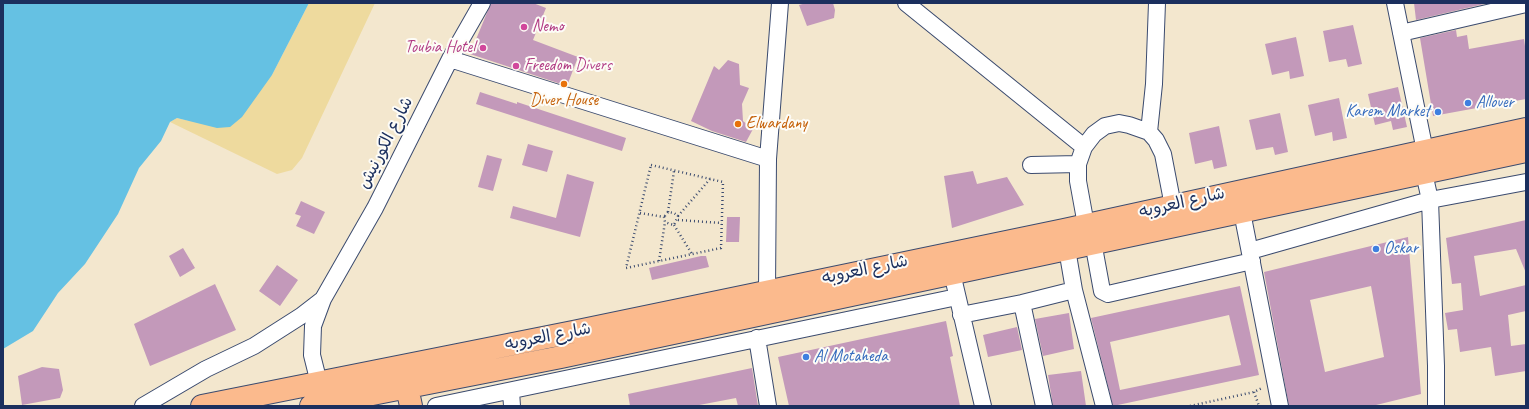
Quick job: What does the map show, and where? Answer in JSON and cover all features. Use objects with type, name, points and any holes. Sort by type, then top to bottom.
[{"type":"main road","name":"شارع العروبه","points":[[311,406],[409,396],[631,341],[1067,249],[1089,234],[1173,206],[1526,129]]},
{"type":"main road","name":"شارع العروبه","points":[[202,406],[626,321],[767,290],[1089,234],[1242,212],[1526,151]]},
{"type":"main road","points":[[626,321],[631,341]]},
{"type":"street","name":"شارع الكورنيش","points":[[319,383],[312,355],[313,326],[322,299],[375,208],[450,58],[482,3]]},
{"type":"street","points":[[767,290],[768,159],[780,3]]},
{"type":"street","points":[[906,3],[1084,147]]},
{"type":"street","points":[[1149,132],[1154,84],[1158,3]]},
{"type":"street","points":[[1395,3],[1425,151]]},
{"type":"street","points":[[1401,33],[1526,4]]},
{"type":"street","points":[[450,58],[768,159]]},
{"type":"street","points":[[1173,206],[1163,154],[1156,140],[1149,132],[1119,123],[1105,126],[1094,134],[1084,147],[1078,164],[1078,180],[1102,291],[1108,294],[1251,256],[1430,200],[1526,182]]},
{"type":"street","points":[[1031,165],[1078,164]]},
{"type":"street","points":[[1424,173],[1430,200],[1436,359],[1436,406]]},
{"type":"street","points":[[1242,212],[1280,406]]},
{"type":"street","points":[[1067,249],[1074,290],[1104,406]]},
{"type":"street","points":[[952,273],[983,406]]},
{"type":"street","points":[[961,315],[1022,303],[1074,290]]},
{"type":"street","points":[[436,406],[512,398],[757,338],[957,297]]},
{"type":"street","name":"شارع الكورنيش","points":[[143,406],[206,369],[254,346],[300,316],[322,299]]},
{"type":"street","points":[[1022,303],[1044,406]]},
{"type":"street","points":[[757,338],[768,406]]},
{"type":"path","points":[[651,165],[674,170],[723,182],[721,248],[626,268],[651,165]]},
{"type":"path","points":[[659,261],[665,222],[664,217],[668,212],[674,170]]},
{"type":"path","points":[[674,225],[678,220],[678,216],[710,179]]},
{"type":"path","points":[[668,212],[678,216]]},
{"type":"path","points":[[640,213],[664,217]]},
{"type":"path","points":[[678,220],[722,223]]},
{"type":"path","points":[[665,222],[674,225],[692,254]]},
{"type":"path","points":[[1190,406],[1254,392],[1259,406]]},
{"type":"sand","points":[[309,3],[375,3],[302,158],[292,170],[277,174],[170,122],[177,118],[190,121],[272,75]]},
{"type":"water","points":[[3,3],[309,3],[272,75],[242,117],[230,127],[217,128],[177,118],[170,122],[161,141],[139,168],[118,214],[85,264],[58,293],[33,331],[3,349]]},
{"type":"building","points":[[491,3],[533,3],[546,8],[533,40],[578,57],[567,86],[470,54]]},
{"type":"building","points":[[806,3],[833,3],[835,10],[834,18],[807,26],[799,5]]},
{"type":"building","points":[[1414,3],[1484,3],[1484,4],[1416,20]]},
{"type":"building","points":[[1353,25],[1362,64],[1348,67],[1346,59],[1329,62],[1323,31]]},
{"type":"building","points":[[1456,30],[1457,37],[1467,35],[1469,49],[1524,39],[1526,53],[1526,99],[1433,116],[1420,38]]},
{"type":"building","points":[[1296,37],[1304,76],[1290,79],[1289,71],[1272,75],[1265,44]]},
{"type":"building","points":[[728,60],[739,64],[740,85],[749,88],[742,104],[743,121],[753,129],[746,142],[712,131],[691,121],[714,66],[719,70]]},
{"type":"building","points":[[1398,87],[1407,127],[1393,130],[1391,121],[1375,125],[1368,94]]},
{"type":"building","points":[[480,92],[517,104],[517,102],[626,138],[622,151],[476,104]]},
{"type":"building","points":[[1339,98],[1347,138],[1333,141],[1332,132],[1315,136],[1308,105]]},
{"type":"building","points":[[1280,113],[1288,152],[1275,155],[1273,147],[1256,150],[1249,120]]},
{"type":"building","points":[[1219,126],[1227,166],[1214,169],[1212,160],[1195,164],[1189,133]]},
{"type":"building","points":[[528,144],[553,151],[547,172],[522,165]]},
{"type":"building","points":[[487,155],[502,159],[493,191],[478,187]]},
{"type":"building","points":[[973,171],[977,184],[1007,177],[1024,205],[952,228],[944,176]]},
{"type":"building","points":[[567,174],[594,182],[580,237],[510,218],[513,206],[556,218]]},
{"type":"building","points":[[301,201],[325,212],[314,234],[296,226],[301,216],[295,214]]},
{"type":"building","points":[[727,217],[740,217],[739,242],[726,242]]},
{"type":"building","points":[[1526,220],[1526,273],[1516,249],[1474,256],[1480,296],[1526,285],[1526,311],[1508,315],[1511,346],[1526,344],[1526,371],[1495,376],[1491,347],[1460,352],[1457,329],[1448,330],[1445,313],[1463,310],[1461,283],[1452,284],[1446,238]]},
{"type":"building","points":[[1408,237],[1421,394],[1372,406],[1289,406],[1264,272]],"holes":[[[1371,286],[1384,357],[1325,372],[1310,300]]]},
{"type":"building","points":[[183,248],[195,268],[180,277],[169,256]]},
{"type":"building","points":[[706,256],[709,267],[652,280],[649,268]]},
{"type":"building","points":[[277,265],[298,280],[280,306],[259,291]]},
{"type":"building","points":[[215,284],[236,330],[150,366],[134,324]]},
{"type":"building","points":[[1240,286],[1259,375],[1113,406],[1091,318]],"holes":[[[1229,315],[1241,365],[1120,390],[1110,342]]]},
{"type":"building","points":[[1069,313],[1074,349],[1043,356],[1035,319]]},
{"type":"building","points":[[946,321],[953,356],[950,357],[960,406],[789,406],[778,357]]},
{"type":"building","points":[[1017,327],[1022,350],[988,357],[983,335]]},
{"type":"building","points":[[42,367],[59,369],[63,390],[60,398],[22,405],[18,376]]},
{"type":"building","points":[[752,368],[758,406],[738,406],[736,398],[694,406],[630,406],[628,394]]},
{"type":"building","points":[[1081,371],[1086,406],[1053,406],[1048,375]]},
{"type":"place","name":"Nemo","points":[[524,27]]},
{"type":"place","name":"Toubia Hotel","points":[[483,48]]},
{"type":"place","name":"Freedom Divers","points":[[516,66]]},
{"type":"place","name":"Diver House","points":[[564,84]]},
{"type":"place","name":"Allover","points":[[1468,103]]},
{"type":"place","name":"Karem Market","points":[[1438,112]]},
{"type":"place","name":"Elwardany","points":[[738,124]]},
{"type":"place","name":"Oskar","points":[[1376,249]]},
{"type":"place","name":"Al Motaheda","points":[[806,357]]}]
